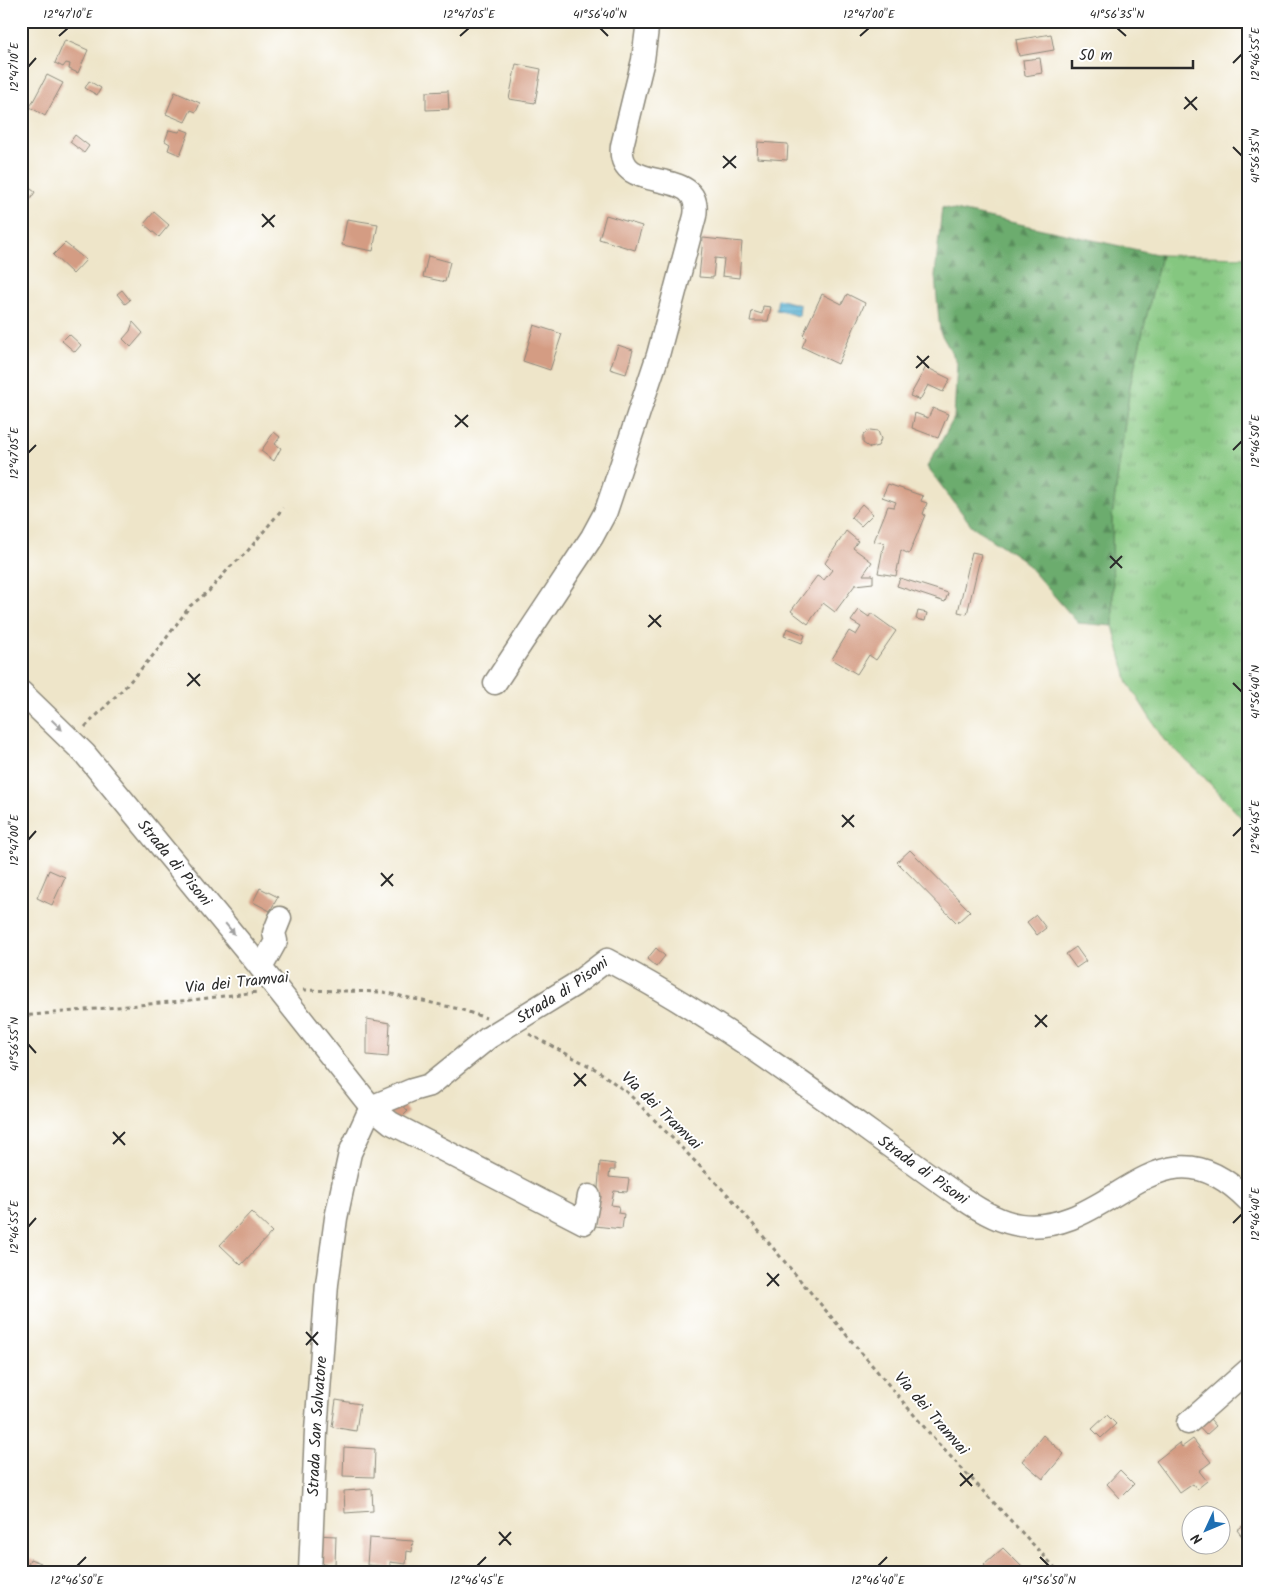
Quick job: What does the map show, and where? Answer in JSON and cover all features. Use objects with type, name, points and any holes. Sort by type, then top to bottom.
[{"type":"street","points":[[495,683],[592,537],[606,511],[658,355],[695,216],[696,202],[690,192],[679,186],[633,173],[624,166],[622,159],[622,146],[643,60],[648,21]]},
{"type":"street","name":"Strada di Pisoni","points":[[21,692],[73,741],[261,968],[371,1107],[412,1090],[430,1085],[488,1038],[574,985],[606,960],[668,993],[724,1028],[966,1201],[1005,1221],[1035,1226],[1058,1222],[1098,1207],[1151,1175],[1184,1166],[1194,1167],[1219,1177],[1248,1200]]},
{"type":"street","points":[[261,968],[276,941],[274,933],[280,918]]},
{"type":"street","points":[[371,1107],[391,1123],[584,1223],[589,1196]]},
{"type":"street","name":"Strada San Salvatore","points":[[310,1572],[317,1421],[327,1284],[333,1237],[346,1168],[355,1139],[371,1107]]},
{"type":"street","points":[[1188,1423],[1248,1370]]},
{"type":"path","points":[[73,741],[156,652],[190,606],[209,591],[230,567],[246,553],[284,508]]},
{"type":"path","name":"Via dei Tramvai","points":[[21,1016],[192,1000],[277,989],[383,992],[459,1009],[511,1025],[597,1070],[629,1094],[730,1197],[936,1441],[1059,1572]]},
{"type":"green space","points":[[942,207],[1161,255],[1130,386],[1112,517],[1113,626],[1078,623],[1022,559],[972,526],[927,467],[954,418],[957,362],[940,332],[935,276]]},
{"type":"green space","points":[[1161,255],[1248,257],[1248,825],[1203,776],[1164,740],[1128,683],[1113,626],[1112,517],[1130,386]]},
{"type":"water","points":[[778,299],[800,305],[799,316],[776,310]]},
{"type":"building","points":[[1051,34],[1054,50],[1019,56],[1016,40]]},
{"type":"building","points":[[65,40],[88,50],[78,73],[69,69],[70,64],[66,63],[63,67],[55,63]]},
{"type":"building","points":[[1040,58],[1042,73],[1025,76],[1023,60]]},
{"type":"building","points":[[516,64],[541,69],[535,103],[509,99]]},
{"type":"building","points":[[47,75],[63,83],[45,116],[30,107]]},
{"type":"building","points":[[89,81],[101,88],[97,95],[85,88]]},
{"type":"building","points":[[448,91],[449,109],[426,110],[426,92]]},
{"type":"building","points":[[175,92],[200,103],[196,112],[191,110],[185,122],[166,114]]},
{"type":"building","points":[[181,129],[189,132],[180,155],[168,150],[170,144],[165,141],[169,130],[179,132]]},
{"type":"building","points":[[75,135],[89,146],[84,153],[70,142]]},
{"type":"building","points":[[758,142],[788,144],[787,160],[757,158]]},
{"type":"building","points":[[24,184],[35,192],[26,206],[21,203],[21,189]]},
{"type":"building","points":[[154,212],[169,225],[159,237],[144,224]]},
{"type":"building","points":[[606,215],[642,226],[635,250],[599,239]]},
{"type":"building","points":[[347,219],[378,224],[373,251],[342,245]]},
{"type":"building","points":[[703,238],[742,242],[739,278],[722,276],[724,259],[715,258],[713,278],[699,277]]},
{"type":"building","points":[[65,243],[86,260],[73,274],[53,255]]},
{"type":"building","points":[[428,256],[450,262],[445,282],[423,277]]},
{"type":"building","points":[[122,290],[130,300],[125,304],[117,294]]},
{"type":"building","points":[[822,294],[842,304],[847,294],[865,303],[838,364],[802,347],[806,338],[803,335]]},
{"type":"building","points":[[763,306],[771,307],[768,321],[750,321],[752,311],[762,314]]},
{"type":"building","points":[[133,322],[143,333],[131,347],[123,339],[130,331]]},
{"type":"building","points":[[534,325],[562,334],[550,370],[523,361]]},
{"type":"building","points":[[69,334],[81,345],[75,352],[62,341]]},
{"type":"building","points":[[618,345],[633,350],[626,374],[610,369]]},
{"type":"building","points":[[926,367],[950,379],[943,392],[928,385],[920,400],[910,396]]},
{"type":"building","points":[[933,408],[948,414],[938,438],[912,428],[915,413],[928,418]]},
{"type":"building","points":[[870,430],[878,431],[881,439],[878,446],[870,448],[863,443],[863,435]]},
{"type":"building","points":[[274,432],[280,437],[275,444],[281,448],[274,461],[261,451]]},
{"type":"building","points":[[888,484],[923,496],[921,501],[927,503],[923,514],[925,515],[909,554],[901,550],[896,576],[878,573],[884,543],[874,541],[888,506],[894,507],[896,502],[882,497]]},
{"type":"building","points":[[862,504],[873,514],[861,526],[851,517]]},
{"type":"building","points":[[846,531],[858,541],[853,548],[872,562],[863,575],[873,575],[873,583],[855,585],[835,612],[823,603],[808,624],[791,611],[817,576],[824,580],[832,570],[825,563]]},
{"type":"building","points":[[972,552],[981,554],[967,614],[958,612]]},
{"type":"building","points":[[900,578],[948,593],[945,602],[897,586]]},
{"type":"building","points":[[859,610],[869,617],[871,613],[896,631],[876,660],[869,655],[857,674],[832,659],[849,631],[856,635],[861,627],[851,621]]},
{"type":"building","points":[[918,611],[927,613],[925,621],[916,619]]},
{"type":"building","points":[[787,628],[805,635],[802,643],[784,636]]},
{"type":"building","points":[[910,850],[970,911],[957,923],[897,862]]},
{"type":"building","points":[[49,870],[65,877],[52,905],[37,898]]},
{"type":"building","points":[[260,888],[278,897],[270,911],[253,902]]},
{"type":"building","points":[[1036,915],[1046,928],[1037,935],[1027,922]]},
{"type":"building","points":[[1076,947],[1086,961],[1076,968],[1066,954]]},
{"type":"building","points":[[656,948],[665,956],[656,967],[647,959]]},
{"type":"building","points":[[367,1019],[390,1023],[388,1057],[367,1055]]},
{"type":"building","points":[[399,1101],[408,1111],[398,1121],[389,1111]]},
{"type":"building","points":[[600,1162],[615,1164],[615,1170],[610,1170],[609,1177],[629,1179],[627,1192],[614,1191],[611,1205],[619,1206],[618,1213],[624,1214],[622,1229],[595,1226]]},
{"type":"building","points":[[251,1212],[272,1232],[241,1265],[220,1245]]},
{"type":"building","points":[[336,1400],[360,1404],[356,1431],[332,1427]]},
{"type":"building","points":[[1206,1414],[1216,1426],[1206,1435],[1195,1423]]},
{"type":"building","points":[[1107,1415],[1116,1424],[1101,1438],[1092,1429]]},
{"type":"building","points":[[1043,1435],[1064,1454],[1043,1479],[1022,1461]]},
{"type":"building","points":[[1193,1439],[1211,1462],[1199,1471],[1207,1481],[1197,1489],[1193,1484],[1180,1493],[1156,1461],[1179,1443],[1182,1447]]},
{"type":"building","points":[[344,1447],[375,1449],[374,1477],[343,1476]]},
{"type":"building","points":[[1120,1470],[1134,1484],[1120,1498],[1107,1484]]},
{"type":"building","points":[[372,1489],[373,1511],[345,1513],[344,1491]]},
{"type":"building","points":[[1248,1522],[1248,1544],[1237,1530]]},
{"type":"building","points":[[315,1535],[336,1536],[335,1565],[314,1564]]},
{"type":"building","points":[[369,1538],[413,1541],[412,1552],[407,1551],[406,1564],[390,1562],[390,1567],[367,1565]]},
{"type":"building","points":[[1003,1548],[1027,1572],[990,1572],[984,1565]]},
{"type":"building","points":[[30,1559],[41,1563],[38,1572],[26,1570]]}]
